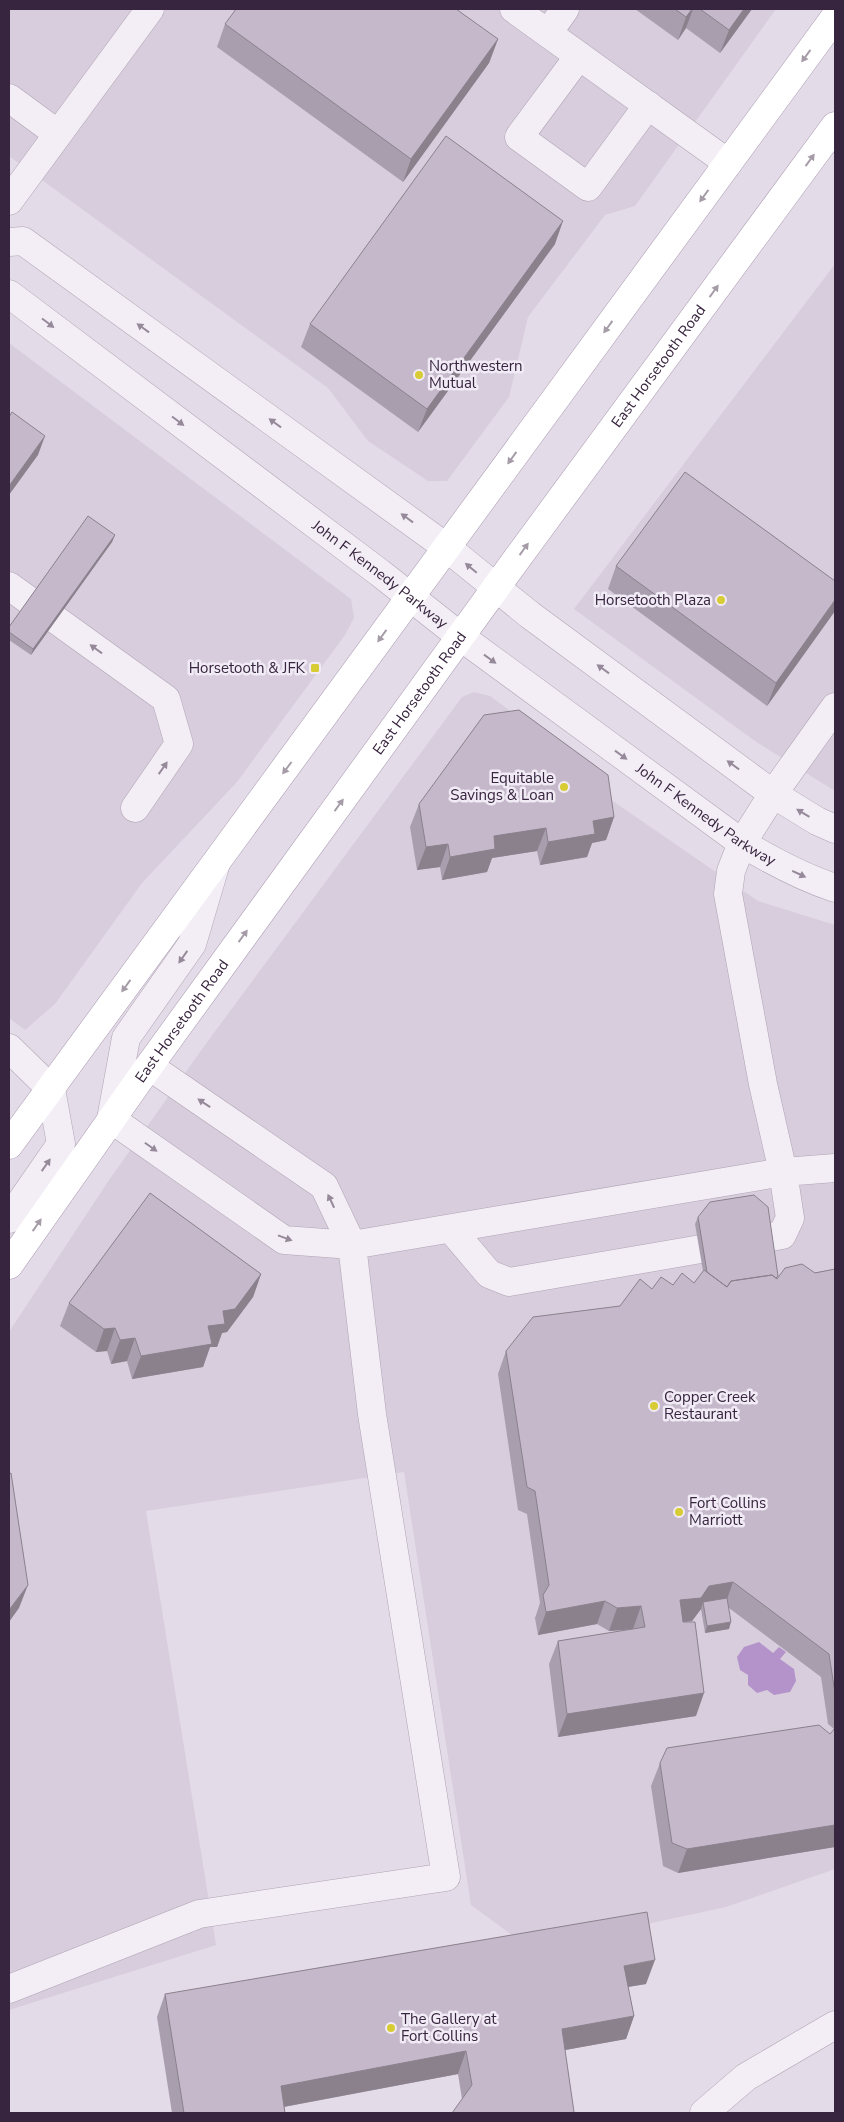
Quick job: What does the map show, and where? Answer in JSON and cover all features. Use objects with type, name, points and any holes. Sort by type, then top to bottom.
[{"type":"main road","points":[[9,1145],[835,16]]},
{"type":"main road","name":"East Horsetooth Road","points":[[9,1265],[149,1066],[835,126]]},
{"type":"street","points":[[9,201],[150,9]]},
{"type":"street","points":[[514,9],[728,163]]},
{"type":"street","points":[[548,33],[565,9]]},
{"type":"street","points":[[579,56],[519,137],[588,187],[648,105]]},
{"type":"street","points":[[9,98],[58,134]]},
{"type":"street","points":[[9,242],[23,241],[446,547],[496,588],[773,794],[817,821],[835,829]]},
{"type":"street","name":"John F Kennedy Parkway","points":[[9,294],[410,596],[461,637],[742,844],[782,866],[814,881],[835,888]]},
{"type":"street","points":[[9,586],[166,699],[179,744],[135,808]]},
{"type":"street","points":[[451,1229],[489,1274],[509,1282],[782,1234],[790,1218],[783,1172],[763,1084],[728,894],[731,871],[742,844],[773,794],[835,708]]},
{"type":"street","points":[[217,862],[192,944],[126,1038],[111,1119],[284,1240],[352,1245],[783,1172],[835,1168]]},
{"type":"street","points":[[9,1048],[50,1089],[61,1144],[9,1219]]},
{"type":"street","points":[[9,1989],[199,1914],[446,1877],[372,1414],[352,1245],[324,1186],[149,1066]]},
{"type":"street","points":[[704,2113],[746,2077],[835,2025]]},
{"type":"shaded area","points":[[9,9],[776,9],[635,206],[605,215],[528,317],[509,397],[447,481],[428,481],[368,441],[328,388],[9,156]]},
{"type":"shaded area","points":[[835,264],[835,791],[755,741],[574,609]]},
{"type":"shaded area","points":[[9,343],[351,599],[354,618],[345,635],[237,782],[142,883],[55,1004],[25,1030],[9,1018]]},
{"type":"shaded area","points":[[474,692],[490,696],[569,754],[607,797],[758,901],[835,925],[835,1869],[726,1907],[531,1949],[471,1905],[404,1472],[146,1511],[216,1945],[9,2010],[9,1332],[109,1180],[205,1045],[462,697]]},
{"type":"shaded area","points":[[759,1642],[773,1653],[779,1647],[786,1652],[780,1659],[794,1669],[796,1681],[790,1692],[774,1695],[767,1690],[757,1693],[748,1685],[748,1675],[740,1670],[737,1657],[744,1647]]},
{"type":"building","points":[[236,9],[456,9],[498,39],[411,159],[225,24]]},
{"type":"building","points":[[675,9],[692,9],[686,17]]},
{"type":"building","points":[[700,9],[744,9],[729,30]]},
{"type":"building","points":[[446,136],[563,221],[427,409],[310,324]]},
{"type":"building","points":[[12,412],[45,436],[9,486],[9,417]]},
{"type":"building","name":"Horsetooth Plaza","points":[[685,472],[835,581],[835,600],[776,683],[616,566]]},
{"type":"building","points":[[88,516],[115,535],[33,649],[9,632],[9,627]]},
{"type":"building","points":[[519,710],[608,775],[614,817],[593,821],[595,834],[548,842],[546,828],[494,836],[495,849],[450,857],[448,844],[426,847],[419,804],[484,715]]},
{"type":"building","points":[[150,1193],[261,1274],[235,1309],[223,1311],[225,1324],[208,1326],[212,1344],[141,1356],[135,1338],[120,1340],[115,1328],[104,1329],[69,1303]]},
{"type":"building","points":[[754,1195],[768,1207],[778,1276],[776,1278],[772,1275],[731,1281],[727,1287],[707,1272],[698,1217],[710,1202]]},
{"type":"building","name":"Fort Collins Marriott","points":[[802,1264],[815,1273],[835,1269],[835,1693],[829,1654],[733,1582],[709,1586],[701,1598],[680,1600],[683,1622],[695,1622],[704,1693],[567,1714],[558,1641],[645,1627],[641,1606],[617,1608],[605,1601],[546,1612],[543,1595],[549,1585],[535,1491],[527,1487],[506,1351],[533,1317],[620,1306],[640,1279],[652,1289],[661,1277],[673,1285],[682,1273],[694,1283],[704,1270],[727,1287],[731,1281],[772,1275],[777,1279],[785,1268]]},
{"type":"building","points":[[11,1473],[28,1585],[9,1610],[9,1474]]},
{"type":"building","points":[[727,1598],[731,1622],[707,1626],[703,1602]]},
{"type":"building","points":[[819,1725],[830,1734],[835,1728],[835,1825],[687,1849],[672,1843],[660,1763],[667,1748]]},
{"type":"building","name":"The Gallery at Fort Collins","points":[[647,1912],[655,1960],[624,1966],[634,2016],[562,2029],[573,2113],[452,2113],[472,2085],[466,2051],[281,2086],[285,2113],[184,2113],[165,1994]]},
{"type":"place","name":"Northwestern Mutual","points":[[419,375]]},
{"type":"place","name":"Horsetooth Plaza","points":[[721,600]]},
{"type":"place","name":"Horsetooth & JFK","points":[[315,668]]},
{"type":"place","name":"Equitable Savings & Loan","points":[[564,787]]},
{"type":"place","name":"Copper Creek Restaurant","points":[[654,1406]]},
{"type":"place","name":"Fort Collins Marriott","points":[[679,1512]]},
{"type":"place","name":"The Gallery at Fort Collins","points":[[391,2028]]}]
